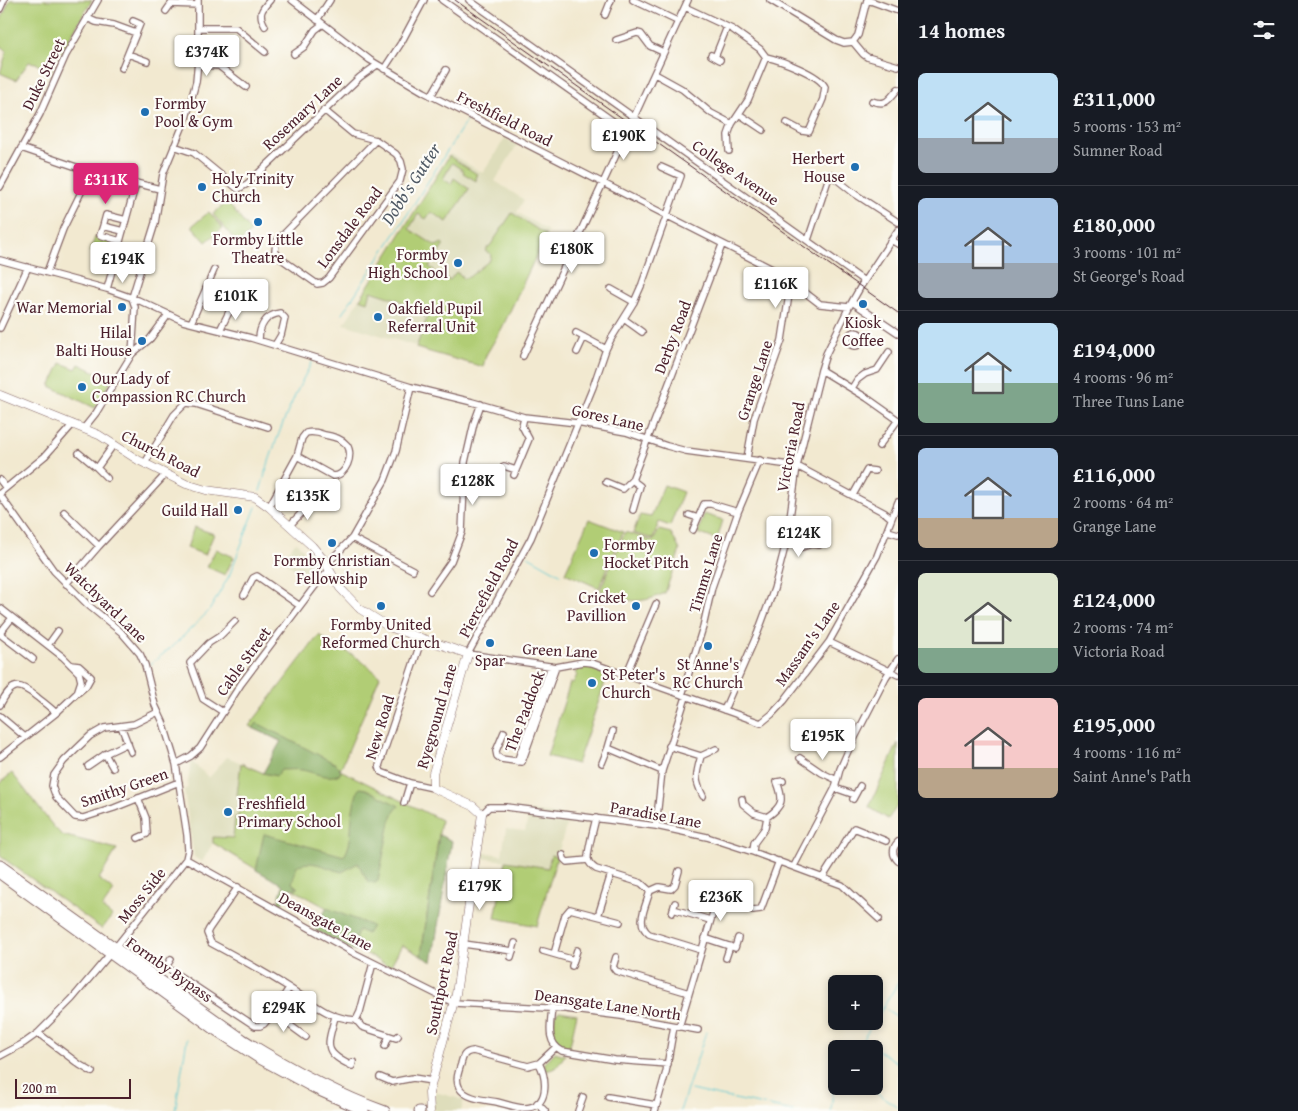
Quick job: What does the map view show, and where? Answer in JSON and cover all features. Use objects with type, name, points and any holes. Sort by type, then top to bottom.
[{"type":"highway","name":"Formby Bypass","points":[[0,865],[218,1032],[258,1058],[317,1090],[364,1111]]},
{"type":"highway","name":"Formby Bypass","points":[[0,874],[243,1039],[327,1087],[385,1111]]},
{"type":"main road","name":"Church Road","points":[[0,394],[84,428],[166,474],[200,488],[254,497],[290,525],[318,552],[346,596],[360,609],[389,627],[468,654]]},
{"type":"main road","name":"Ryeground Lane","points":[[468,654],[433,773],[433,788],[469,804],[482,814]]},
{"type":"main road","name":"Southport Road","points":[[420,1111],[428,1097],[454,1003],[482,814]]},
{"type":"main road","name":"Southport Road","points":[[428,1097],[430,1111]]},
{"type":"street","points":[[0,9],[4,0]]},
{"type":"street","name":"Duke Street","points":[[0,187],[40,114],[66,55],[98,0]]},
{"type":"street","points":[[265,26],[261,18],[262,9],[270,0]]},
{"type":"street","name":"Freshfield Road","points":[[292,0],[377,65],[431,96],[780,273],[820,304],[850,304]]},
{"type":"street","points":[[317,20],[330,0]]},
{"type":"street","points":[[384,69],[401,43],[424,0]]},
{"type":"street","points":[[442,0],[627,131],[523,356]]},
{"type":"street","name":"College Avenue","points":[[469,0],[864,281]]},
{"type":"street","points":[[604,15],[611,0]]},
{"type":"street","points":[[633,0],[677,21]]},
{"type":"street","points":[[634,117],[688,0]]},
{"type":"street","points":[[770,0],[836,40],[844,43],[853,42]]},
{"type":"street","points":[[853,42],[858,34],[867,0],[898,11]]},
{"type":"street","points":[[132,354],[135,299],[155,223],[160,189],[192,97],[198,65],[198,2],[171,4],[166,10]]},
{"type":"street","points":[[685,7],[727,27],[760,48],[766,58],[803,71],[822,81],[825,87],[823,99],[809,132],[802,131],[787,123]]},
{"type":"street","points":[[87,18],[136,33]]},
{"type":"street","points":[[122,68],[140,24],[133,21]]},
{"type":"street","points":[[294,55],[304,47],[315,30],[323,24]]},
{"type":"street","points":[[715,57],[727,27]]},
{"type":"street","points":[[198,28],[236,28],[265,52]]},
{"type":"street","points":[[616,40],[637,33],[641,34],[650,46],[664,52]]},
{"type":"street","points":[[853,42],[867,57],[898,66]]},
{"type":"street","points":[[128,54],[147,61]]},
{"type":"street","points":[[729,151],[728,135],[732,124],[748,100],[766,58]]},
{"type":"street","points":[[198,65],[218,66],[246,87]]},
{"type":"street","name":"Rosemary Lane","points":[[174,146],[194,153],[238,189],[247,184],[360,77],[377,65]]},
{"type":"street","points":[[431,96],[446,70]]},
{"type":"street","points":[[655,74],[682,89],[710,113],[732,124]]},
{"type":"street","points":[[872,100],[880,104],[884,103],[898,89]]},
{"type":"street","name":"Lonsdale Road","points":[[324,110],[352,134],[376,140],[396,154],[401,161],[403,169],[400,181],[329,278],[323,283],[317,284],[280,258],[275,251],[276,242],[376,140]]},
{"type":"street","points":[[739,114],[763,130]]},
{"type":"street","points":[[21,148],[91,172],[160,189]]},
{"type":"street","name":"Piercefield Road","points":[[468,654],[531,538],[593,387],[606,349],[634,302],[642,284],[681,176],[661,167]]},
{"type":"street","points":[[47,272],[63,229],[91,172]]},
{"type":"street","points":[[808,240],[830,174],[855,194],[898,222]]},
{"type":"street","points":[[107,289],[136,183]]},
{"type":"street","points":[[120,241],[100,235],[106,215],[126,220]]},
{"type":"street","points":[[103,226],[123,231]]},
{"type":"street","name":"Victoria Road","points":[[724,710],[774,589],[787,540],[797,466],[820,370],[850,304],[898,230]]},
{"type":"street","points":[[891,240],[898,244]]},
{"type":"street","name":"Derby Road","points":[[632,480],[722,244]]},
{"type":"street","name":"Gores Lane","points":[[0,260],[107,289],[191,323],[258,340],[411,387],[481,404],[524,417],[577,423],[626,432],[686,451],[797,466],[853,495],[891,518]]},
{"type":"street","points":[[0,328],[28,267]]},
{"type":"street","points":[[191,323],[214,270]]},
{"type":"street","name":"Grange Lane","points":[[747,458],[754,419],[782,340],[791,282]]},
{"type":"street","points":[[611,289],[634,302]]},
{"type":"street","points":[[220,330],[234,302]]},
{"type":"street","points":[[850,304],[898,333]]},
{"type":"street","points":[[258,340],[264,321],[277,312],[285,318],[281,335],[274,345]]},
{"type":"street","points":[[84,428],[96,413],[132,354],[150,339],[168,315]]},
{"type":"street","points":[[624,319],[642,332]]},
{"type":"street","points":[[576,333],[606,349]]},
{"type":"street","points":[[836,333],[848,337]]},
{"type":"street","points":[[577,352],[584,337]]},
{"type":"street","points":[[852,388],[857,380],[865,374],[877,370],[889,352]]},
{"type":"street","points":[[820,370],[852,388],[898,420],[879,446]]},
{"type":"street","name":"Cable Street","points":[[176,764],[191,756],[200,748],[241,684],[352,538],[391,466],[411,387]]},
{"type":"street","points":[[145,463],[174,415],[186,404],[196,404],[268,427]]},
{"type":"street","points":[[430,591],[451,562],[462,532],[465,462],[474,423],[481,404]]},
{"type":"street","points":[[504,466],[515,472],[529,439],[522,426],[524,417]]},
{"type":"street","points":[[0,494],[45,456],[73,424]]},
{"type":"street","points":[[269,507],[297,456],[302,438],[309,432],[338,438],[348,447],[349,452],[349,458],[344,471],[338,476],[333,476],[297,456]]},
{"type":"street","points":[[97,468],[114,444]]},
{"type":"street","points":[[79,453],[107,478]]},
{"type":"street","name":"Timms Lane","points":[[656,826],[662,771],[703,627],[712,587],[738,512],[760,460]]},
{"type":"street","points":[[853,495],[867,470],[875,471]]},
{"type":"street","points":[[66,584],[98,546],[166,474]]},
{"type":"street","points":[[0,480],[6,488]]},
{"type":"street","points":[[606,482],[623,489],[632,480],[640,486],[633,510]]},
{"type":"street","name":"Watchyard Lane","points":[[0,494],[54,571],[88,605],[121,632],[140,654],[176,764],[187,834],[188,850],[186,858]]},
{"type":"street","name":"Massam's Lane","points":[[761,723],[784,701],[829,642],[878,556],[898,502]]},
{"type":"street","points":[[290,525],[312,503]]},
{"type":"street","points":[[694,530],[702,507],[707,503],[738,512]]},
{"type":"street","points":[[64,512],[98,546]]},
{"type":"street","points":[[689,515],[698,518]]},
{"type":"street","points":[[888,531],[898,534]]},
{"type":"street","points":[[352,538],[413,570]]},
{"type":"street","points":[[787,540],[799,548],[812,544],[819,545]]},
{"type":"street","points":[[244,595],[253,578],[257,576],[300,606]]},
{"type":"street","points":[[626,675],[656,604]]},
{"type":"street","points":[[0,608],[48,644],[79,673],[81,681],[77,693]]},
{"type":"street","points":[[12,618],[0,634],[33,659]]},
{"type":"street","points":[[223,712],[203,699],[190,662],[202,649],[220,636],[235,621]]},
{"type":"street","points":[[48,644],[58,631]]},
{"type":"street","name":"New Road","points":[[422,638],[379,766],[381,772],[410,784],[433,788]]},
{"type":"street","points":[[829,642],[898,675]]},
{"type":"street","name":"Green Lane","points":[[468,654],[554,667],[582,662],[592,663],[761,723]]},
{"type":"street","points":[[794,866],[835,788],[840,768],[848,750],[898,659]]},
{"type":"street","points":[[0,757],[56,713],[86,686],[92,677],[78,666],[71,665]]},
{"type":"street","name":"The Paddock","points":[[504,732],[496,751],[497,756],[501,759],[520,762],[554,667]]},
{"type":"street","points":[[0,705],[12,688],[17,686],[24,687],[56,713]]},
{"type":"street","name":"Smithy Green","points":[[158,712],[134,724],[104,728],[90,736],[59,768],[54,775],[52,786],[56,797],[74,817],[83,818],[179,782]]},
{"type":"street","points":[[0,716],[25,737]]},
{"type":"street","points":[[121,726],[131,752]]},
{"type":"street","points":[[602,764],[612,731]]},
{"type":"street","points":[[88,766],[105,754],[128,743]]},
{"type":"street","points":[[669,746],[701,756],[716,749]]},
{"type":"street","points":[[608,748],[662,771]]},
{"type":"street","points":[[105,754],[112,768]]},
{"type":"street","points":[[701,756],[696,777],[697,785],[703,796]]},
{"type":"street","points":[[800,758],[822,773],[837,780]]},
{"type":"street","points":[[741,803],[754,813],[767,817],[777,811],[781,802],[777,782],[783,781]]},
{"type":"street","points":[[404,803],[410,784]]},
{"type":"street","points":[[835,788],[854,797],[860,786]]},
{"type":"street","points":[[138,798],[146,818],[147,834],[138,838]]},
{"type":"street","name":"Paradise Lane","points":[[469,804],[656,826],[707,837],[794,866],[842,885],[878,919]]},
{"type":"street","points":[[482,814],[489,807]]},
{"type":"street","points":[[753,852],[754,843],[765,828],[767,817]]},
{"type":"street","points":[[588,860],[596,818]]},
{"type":"street","points":[[823,877],[854,828],[886,841]]},
{"type":"street","points":[[898,842],[895,845],[894,852],[894,856],[898,861]]},
{"type":"street","points":[[563,856],[567,862],[588,860]]},
{"type":"street","name":"Deansgate Lane","points":[[186,858],[373,963],[454,1003]]},
{"type":"street","name":"Moss Side","points":[[0,1056],[38,1033],[72,999],[113,951],[186,858]]},
{"type":"street","points":[[588,860],[596,869],[641,882],[650,891]]},
{"type":"street","points":[[608,1097],[656,1108],[676,1026],[715,906],[718,902],[723,901],[753,910],[761,909],[779,861]]},
{"type":"street","points":[[678,871],[675,885],[671,889],[659,887],[650,891],[641,921],[644,930],[649,934],[701,950]]},
{"type":"street","points":[[598,916],[611,874]]},
{"type":"street","points":[[238,887],[207,933],[211,942],[335,1017],[356,1020],[362,1027],[396,1038],[398,1036]]},
{"type":"street","points":[[554,954],[568,911],[572,909],[620,922]]},
{"type":"street","points":[[673,909],[710,920]]},
{"type":"street","points":[[705,938],[734,948],[738,938]]},
{"type":"street","points":[[464,944],[512,954],[515,943]]},
{"type":"street","points":[[726,958],[730,946]]},
{"type":"street","points":[[542,951],[554,954],[573,963],[577,950]]},
{"type":"street","points":[[616,957],[613,967],[616,971],[688,993]]},
{"type":"street","points":[[171,959],[166,967],[252,1024],[260,1026],[273,1013],[289,988]]},
{"type":"street","points":[[356,1020],[360,1012],[373,963]]},
{"type":"street","name":"Deansgate Lane North","points":[[454,1003],[552,1007],[621,1016],[698,1030]]},
{"type":"street","points":[[552,1007],[550,1033],[555,1048],[615,1060],[668,1064]]},
{"type":"street","points":[[273,1013],[306,1037]]},
{"type":"street","points":[[335,1017],[329,1048],[331,1054],[352,1066],[353,1062]]},
{"type":"street","points":[[38,1033],[92,1072]]},
{"type":"street","points":[[386,1046],[389,1036]]},
{"type":"street","points":[[539,1063],[545,1079],[544,1093],[537,1104],[529,1107],[522,1108],[472,1097],[459,1087],[457,1078],[463,1056],[471,1051],[523,1066],[539,1063],[555,1048]]},
{"type":"street","points":[[380,1077],[392,1082],[413,1078],[432,1081]]},
{"type":"street","points":[[578,1111],[583,1097]]},
{"type":"street","points":[[537,1104],[545,1111]]},
{"type":"shaded area","name":"Formby High School","points":[[505,138],[517,145],[495,181],[524,200],[517,212],[548,231],[502,328],[486,355],[483,367],[344,324],[451,154],[483,173]]},
{"type":"shaded area","points":[[296,542],[318,564],[320,574],[313,583],[281,559]]},
{"type":"shaded area","name":"Freshfield Primary School","points":[[281,741],[284,743],[256,869],[213,843],[202,862],[194,857],[184,789],[187,789],[191,761],[209,778],[227,757],[263,772]]},
{"type":"shaded area","points":[[530,811],[569,816],[537,926],[495,918],[506,861],[481,858],[481,852],[502,855],[506,829],[525,831]]},
{"type":"shaded area","points":[[435,1092],[464,1100],[461,1111],[436,1111],[433,1107]]},
{"type":"green space","points":[[10,0],[92,0],[55,63],[50,75],[36,63],[29,62],[16,80],[0,73],[7,51],[0,46],[0,22]]},
{"type":"green space","name":"Formby High School","points":[[449,156],[477,174],[476,181],[452,163],[443,179],[451,184],[454,178],[469,189],[447,222],[431,212],[426,219],[418,214],[409,229],[436,246],[442,243],[444,245],[429,267],[434,270],[433,272],[450,280],[456,272],[462,276],[462,279],[469,277],[490,260],[491,254],[485,251],[512,213],[546,235],[502,328],[486,355],[483,367],[416,348],[427,318],[399,300],[371,291],[368,302],[360,299]]},
{"type":"green space","points":[[227,202],[251,232],[238,244],[213,214]]},
{"type":"green space","points":[[209,212],[223,228],[206,242],[192,226]]},
{"type":"green space","points":[[95,237],[114,243],[109,257],[90,251]]},
{"type":"green space","points":[[61,363],[76,369],[79,364],[112,380],[95,408],[50,386]]},
{"type":"green space","points":[[664,485],[683,492],[670,526],[659,522],[653,539],[633,533],[640,515],[651,517]]},
{"type":"green space","points":[[704,514],[723,520],[717,540],[698,533]]},
{"type":"green space","name":"Formby Hocket Pitch","points":[[589,519],[623,532],[599,588],[565,573]]},
{"type":"green space","points":[[194,527],[214,534],[205,555],[187,548]]},
{"type":"green space","points":[[659,530],[671,533],[680,550],[665,593],[648,599],[632,600],[617,597],[600,590],[625,532],[653,541]]},
{"type":"green space","points":[[216,549],[234,557],[225,575],[207,567]]},
{"type":"green space","points":[[319,635],[359,659],[380,676],[340,770],[441,820],[421,956],[402,945],[390,967],[317,926],[327,908],[213,843],[213,837],[233,838],[235,817],[238,817],[241,796],[237,795],[241,763],[263,773],[277,776],[284,743],[249,726]]},
{"type":"green space","points":[[590,665],[609,671],[577,764],[547,756],[570,683],[573,683],[579,666]]},
{"type":"green space","points":[[257,723],[336,764],[341,773],[327,776],[302,770],[281,770],[277,776],[263,773],[281,741],[253,728]]},
{"type":"green space","points":[[898,743],[898,805],[888,819],[869,807]]},
{"type":"green space","points":[[12,773],[62,835],[117,849],[99,879],[114,891],[102,908],[112,916],[102,929],[0,856],[0,783]]},
{"type":"green space","points":[[360,788],[366,789],[399,806],[390,822],[378,881],[375,883],[368,882],[358,863],[342,872],[320,865],[303,864],[297,866],[292,883],[298,888],[290,888],[285,894],[281,908],[277,907],[283,885],[256,870],[264,834],[344,856],[349,846],[353,807]]},
{"type":"green space","points":[[439,835],[452,841],[432,962],[421,956]]},
{"type":"green space","points":[[551,855],[557,857],[537,926],[495,918],[506,861],[548,868]]},
{"type":"green space","points":[[327,908],[372,926],[367,934],[359,930],[355,939],[360,942],[355,952],[313,929]]},
{"type":"green space","points":[[559,1011],[577,1014],[569,1050],[559,1045],[554,1037],[555,1015]]},
{"type":"green space","points":[[555,1052],[565,1055],[556,1068],[546,1071],[544,1064]]},
{"type":"waterway","name":"Dobb's Gutter","points":[[342,314],[468,118]]},
{"type":"waterway","name":"Dobb's Gutter","points":[[260,491],[282,425],[312,362]]},
{"type":"waterway","name":"Dobb's Gutter","points":[[150,665],[209,611],[229,576],[256,507]]},
{"type":"waterway","points":[[528,556],[560,574]]},
{"type":"waterway","points":[[883,1007],[898,983]]},
{"type":"waterway","points":[[887,1010],[898,1017]]},
{"type":"waterway","points":[[863,1040],[869,1030]]},
{"type":"waterway","points":[[680,1111],[706,1032]]},
{"type":"waterway","points":[[175,1111],[187,1039]]},
{"type":"waterway","points":[[883,1053],[898,1063]]},
{"type":"waterway","points":[[691,1090],[793,1111]]},
{"type":"waterway","points":[[831,1111],[833,1095]]},
{"type":"waterway","points":[[880,1095],[898,1107]]},
{"type":"railway","points":[[455,0],[898,313]]},
{"type":"place","name":"Formby Pool & Gym","points":[[145,112]]},
{"type":"place","name":"Herbert House","points":[[855,167]]},
{"type":"place","name":"Holy Trinity Church","points":[[202,187]]},
{"type":"place","name":"Formby Little Theatre","points":[[258,222]]},
{"type":"place","name":"Formby High School","points":[[458,263]]},
{"type":"place","name":"Kiosk Coffee","points":[[863,304]]},
{"type":"place","name":"War Memorial","points":[[122,307]]},
{"type":"place","name":"Oakfield Pupil Referral Unit","points":[[378,317]]},
{"type":"place","name":"Hilal Balti House","points":[[142,341]]},
{"type":"place","name":"Our Lady of Compassion RC Church","points":[[82,387]]},
{"type":"place","name":"Guild Hall","points":[[238,510]]},
{"type":"place","name":"Formby Christian Fellowship","points":[[332,543]]},
{"type":"place","name":"Formby Hocket Pitch","points":[[594,553]]},
{"type":"place","name":"Formby United Reformed Church","points":[[381,606]]},
{"type":"place","name":"Cricket Pavillion","points":[[636,606]]},
{"type":"place","name":"Spar","points":[[490,643]]},
{"type":"place","name":"St Anne's RC Church","points":[[708,646]]},
{"type":"place","name":"St Peter's Church","points":[[592,683]]},
{"type":"place","name":"Freshfield Primary School","points":[[228,812]]}]
